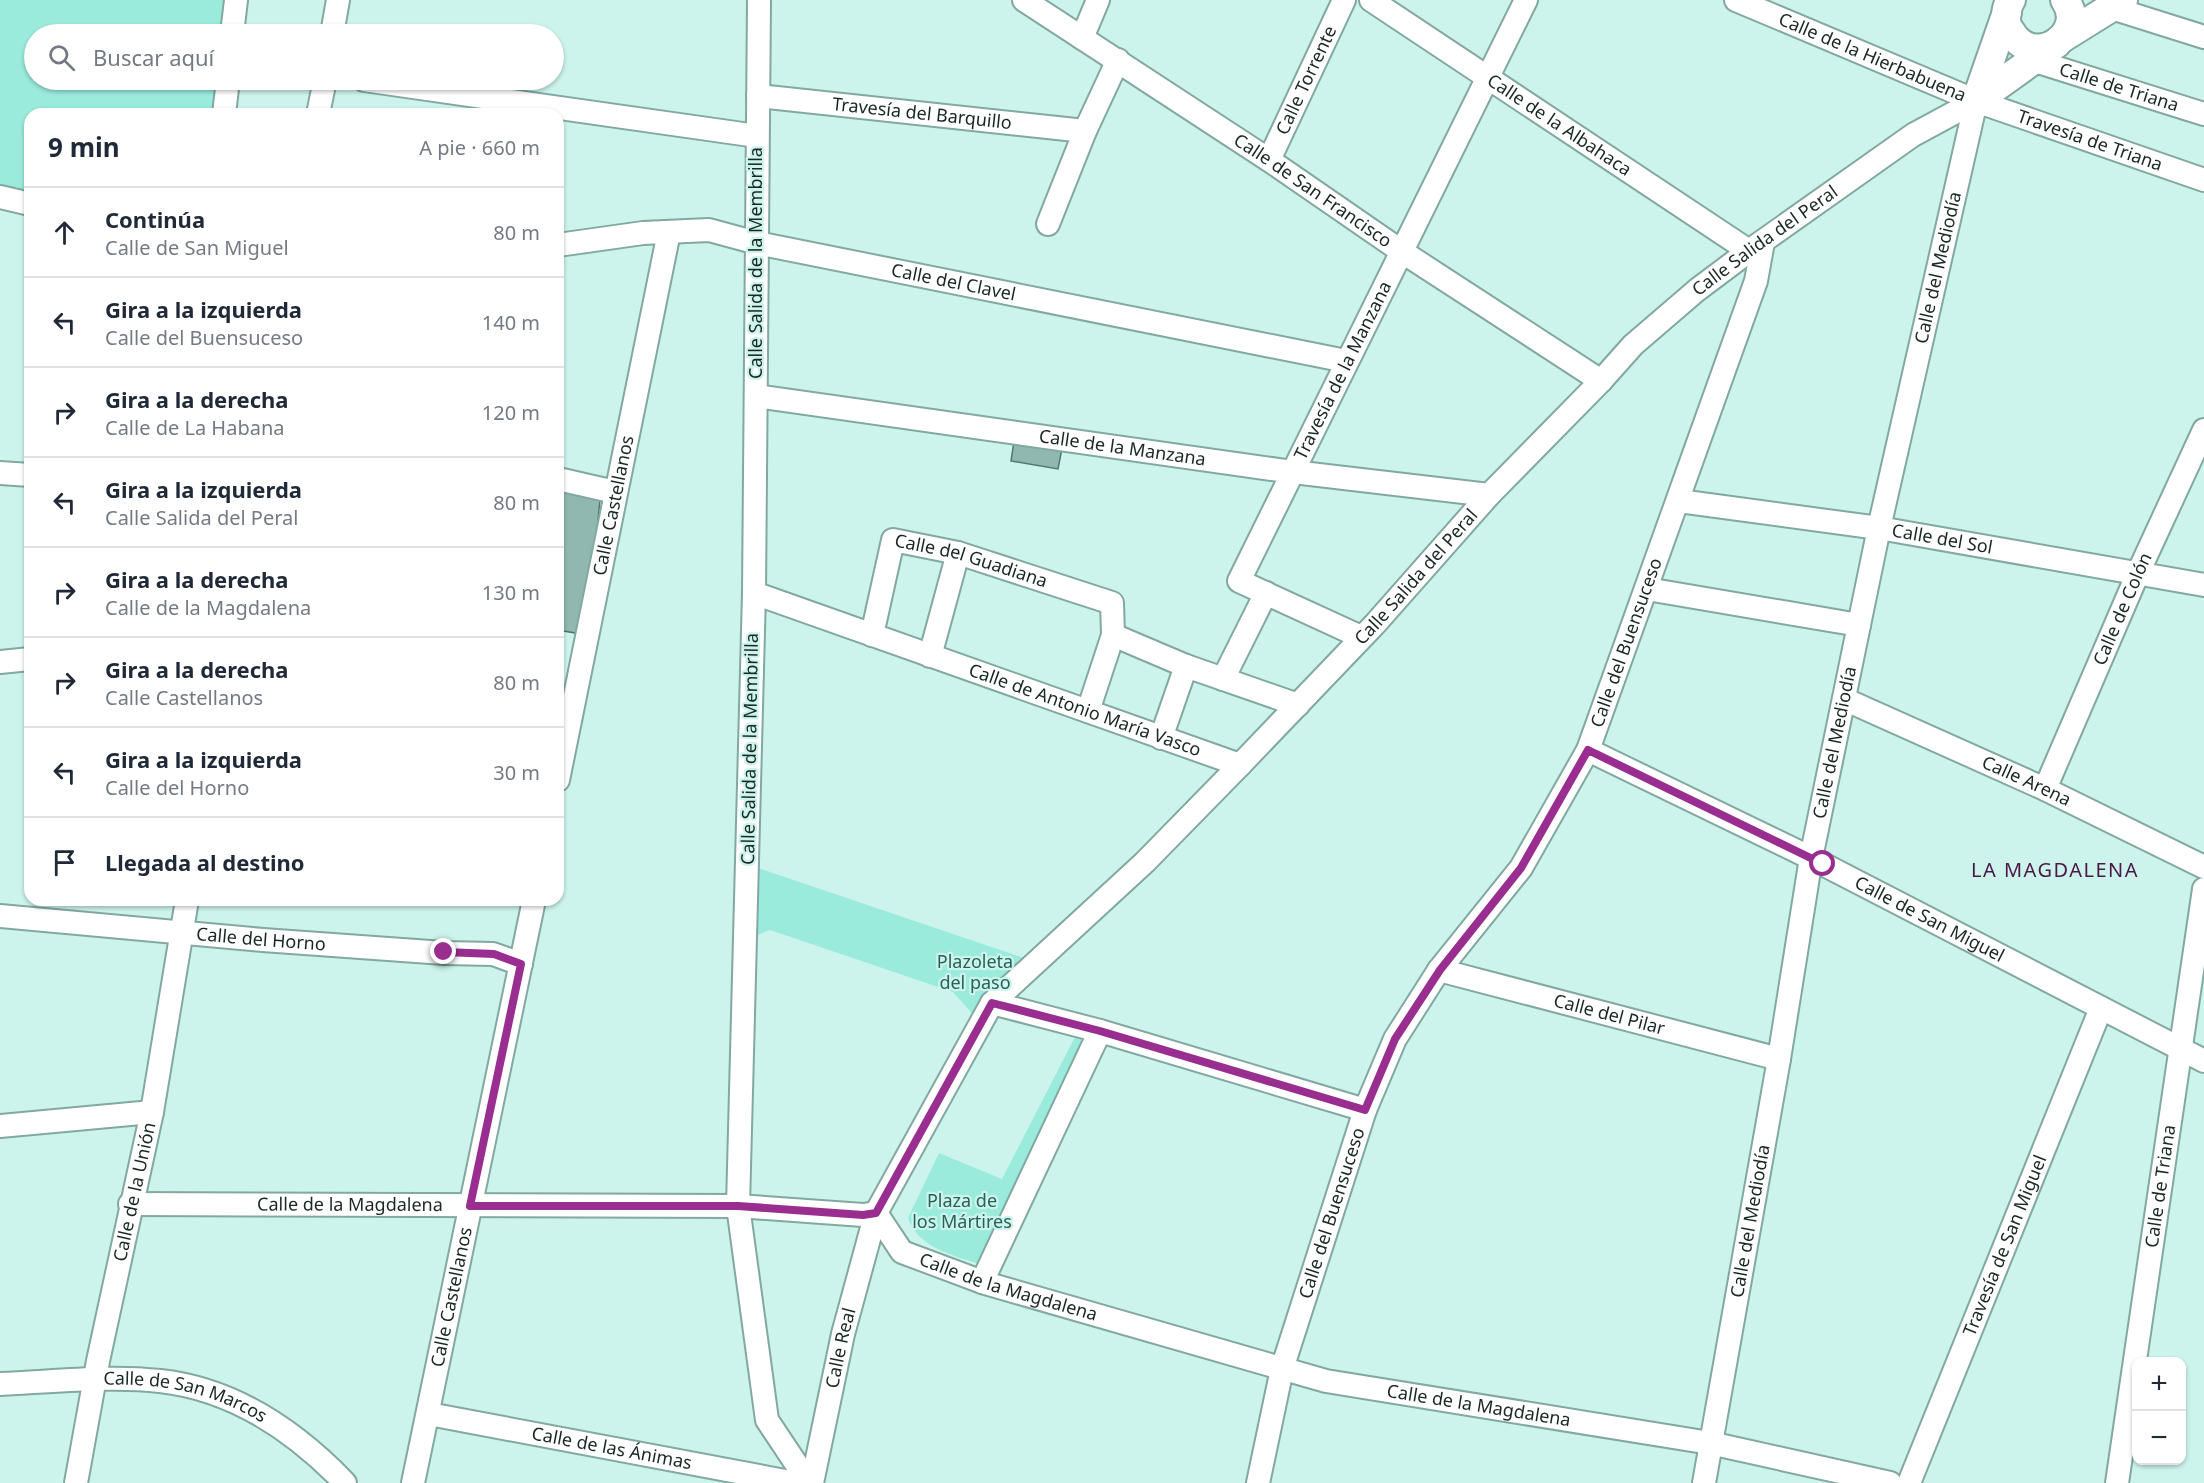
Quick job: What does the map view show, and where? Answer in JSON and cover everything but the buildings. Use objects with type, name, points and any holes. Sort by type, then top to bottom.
[{"type":"main road","points":[[2008,4],[2006,26],[2019,43],[2038,50],[2060,40],[2070,26],[2069,6],[2065,0]]},
{"type":"main road","name":"Calle del Mediodía","points":[[1976,101],[2008,4]]},
{"type":"main road","name":"Calle Salida del Peral","points":[[1976,101],[2035,61],[2060,40],[2118,4]]},
{"type":"street","points":[[233,24],[236,0]]},
{"type":"street","points":[[334,24],[338,0]]},
{"type":"street","name":"Calle Salida de la Membrilla","points":[[759,0],[754,593],[738,1206],[767,1420],[811,1483]]},
{"type":"street","name":"Calle de San Francisco","points":[[1024,0],[1601,381]]},
{"type":"street","points":[[1083,38],[1098,0]]},
{"type":"street","name":"Calle Torrente","points":[[1269,160],[1344,0]]},
{"type":"street","name":"Calle de la Albahaca","points":[[1371,0],[1486,78],[1756,246]]},
{"type":"street","name":"Travesía de la Manzana","points":[[1266,593],[1239,581],[1526,0]]},
{"type":"street","name":"Calle de la Hierbabuena","points":[[1736,0],[1976,101]]},
{"type":"street","points":[[2118,4],[2204,37]]},
{"type":"street","points":[[1048,224],[1085,131],[1118,60]]},
{"type":"street","name":"Calle de Triana","points":[[2035,61],[2204,114]]},
{"type":"street","points":[[225,108],[227,90]]},
{"type":"street","points":[[319,108],[323,90]]},
{"type":"street","points":[[434,90],[560,108]]},
{"type":"street","name":"Travesía del Barquillo","points":[[759,96],[1085,131]]},
{"type":"street","name":"Travesía de Triana","points":[[1976,101],[2204,180]]},
{"type":"street","name":"Calle Salida del Peral","points":[[876,1213],[992,1003],[1145,862],[1240,765],[1361,637],[1489,495],[1601,381],[1633,345],[1697,290],[1912,135],[1976,101]]},
{"type":"street","name":"Calle del Mediodía","points":[[1704,1483],[1779,1059],[1810,858],[1879,528],[1976,101]]},
{"type":"street","points":[[564,108],[757,136]]},
{"type":"street","points":[[0,197],[24,203]]},
{"type":"street","name":"Calle del Clavel","points":[[564,244],[643,233],[709,230],[757,243],[1346,362]]},
{"type":"street","name":"Calle Castellanos","points":[[564,750],[669,232]]},
{"type":"street","name":"Calle del Buensuceso","points":[[1258,1483],[1282,1369],[1365,1110],[1395,1039],[1440,970],[1521,868],[1588,750],[1756,281],[1756,246]]},
{"type":"street","name":"Calle de la Manzana","points":[[756,396],[1293,472],[1489,495]]},
{"type":"street","name":"Calle de Colón","points":[[2045,789],[2138,573],[2204,430]]},
{"type":"street","points":[[0,473],[24,475]]},
{"type":"street","points":[[564,480],[615,492]]},
{"type":"street","name":"Calle del Sol","points":[[1679,501],[1879,528],[2204,585]]},
{"type":"street","name":"Calle del Guadiana","points":[[872,635],[893,540],[958,553],[1112,603],[1113,635]]},
{"type":"street","points":[[930,656],[958,553]]},
{"type":"street","points":[[1647,590],[1859,625]]},
{"type":"street","name":"Calle de Antonio María Vasco","points":[[754,593],[1240,765]]},
{"type":"street","points":[[1223,679],[1266,593],[1361,637]]},
{"type":"street","points":[[1088,711],[1113,635],[1186,666],[1298,705]]},
{"type":"street","points":[[0,662],[24,660]]},
{"type":"street","points":[[1161,738],[1186,666]]},
{"type":"street","name":"Calle Arena","points":[[1844,699],[2045,789],[2204,867]]},
{"type":"street","name":"Calle de San Miguel","points":[[1588,750],[1810,858],[2204,1061]]},
{"type":"street","name":"Calle de Triana","points":[[2117,1483],[2204,889]]},
{"type":"street","name":"Calle de la Unión","points":[[76,1483],[94,1380],[130,1204],[152,1113],[186,906]]},
{"type":"street","name":"Calle Castellanos","points":[[413,1483],[533,906]]},
{"type":"street","name":"Calle del Horno","points":[[0,916],[421,951],[494,954],[521,964]]},
{"type":"street","name":"Calle del Pilar","points":[[1440,970],[1779,1059]]},
{"type":"street","points":[[992,1003],[1100,1031],[1365,1110]]},
{"type":"street","name":"Travesía de San Miguel","points":[[1909,1483],[2100,1008]]},
{"type":"street","points":[[982,1282],[1100,1031]]},
{"type":"street","points":[[0,1126],[152,1113]]},
{"type":"street","name":"Calle de la Magdalena","points":[[130,1204],[738,1206],[863,1215],[876,1213],[902,1252],[982,1282],[1326,1381],[1710,1443],[1890,1483]]},
{"type":"street","name":"Calle Real","points":[[811,1483],[843,1334],[876,1213]]},
{"type":"street","name":"Calle de San Marcos","points":[[0,1384],[94,1380],[161,1381],[205,1390],[240,1403],[282,1427],[319,1456],[345,1483]]},
{"type":"street","name":"Calle de las Ánimas","points":[[429,1414],[795,1483]]},
{"type":"green space","points":[[0,0],[226,0],[223,24],[24,24],[24,90],[216,90],[214,108],[24,108],[24,192],[0,190]]},
{"type":"green space","name":"Plazoleta del paso","points":[[755,867],[1024,958],[976,1018],[953,992],[770,930],[758,935]]},
{"type":"green space","name":"Plaza de los Mártires","points":[[1076,1035],[1104,1045],[985,1266],[951,1255],[929,1244],[913,1229],[908,1218],[939,1153],[1002,1179]]},
{"type":"district","name":"LA MAGDALENA","points":[[2055,870]]},
{"type":"route","points":[[444,952],[494,954],[521,964],[470,1206],[738,1206],[863,1215],[876,1213],[992,1003],[1100,1031],[1365,1110],[1395,1039],[1440,970],[1521,868],[1588,750],[1823,864]]}]
